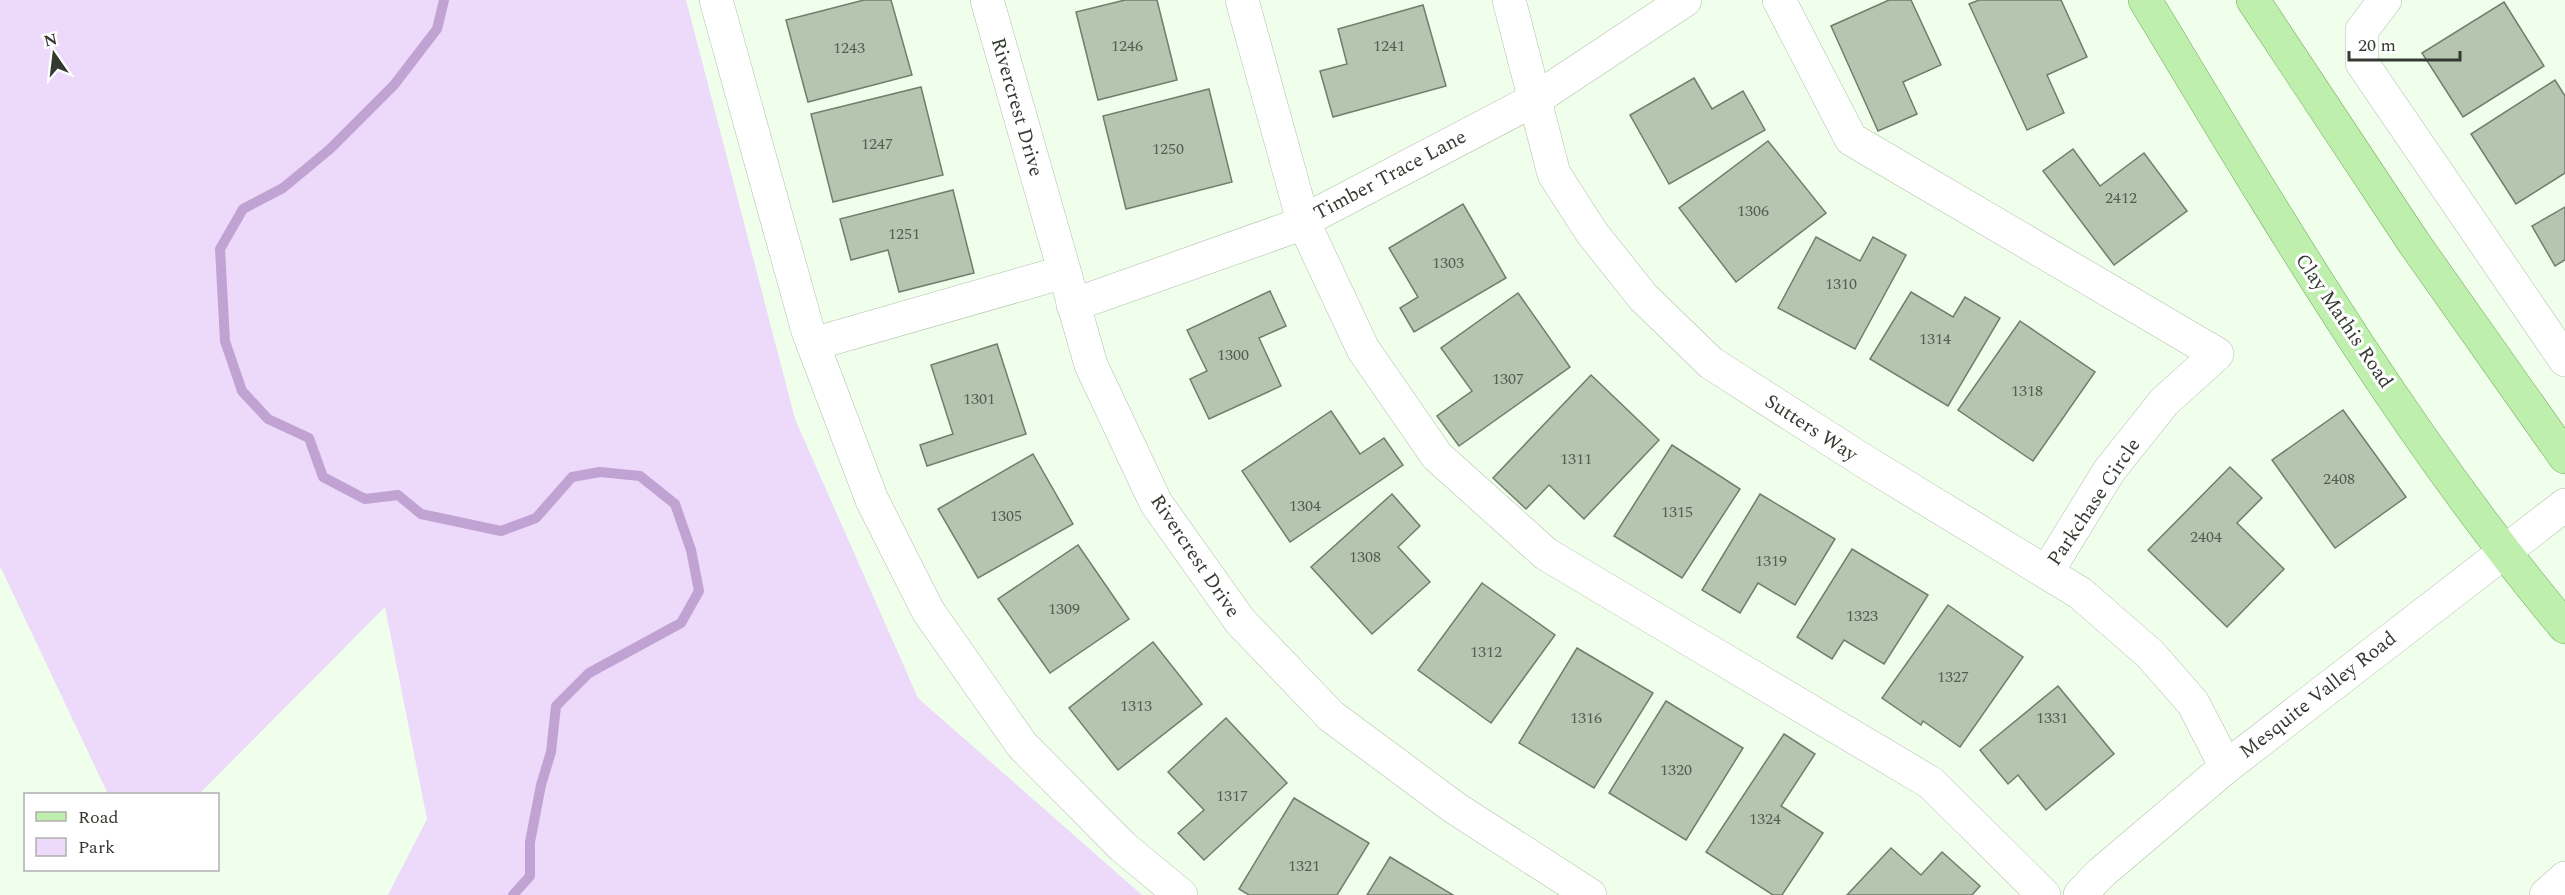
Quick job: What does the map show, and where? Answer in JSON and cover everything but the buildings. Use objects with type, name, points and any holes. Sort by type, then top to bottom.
[{"type":"main road","name":"Clay Mathis Road","points":[[2145,0],[2327,300],[2503,553],[2565,627]]},
{"type":"main road","points":[[2253,0],[2414,243],[2565,457]]},
{"type":"street","points":[[716,0],[813,344],[872,500],[928,611],[1022,745],[1123,847],[1180,895]]},
{"type":"street","name":"Rivercrest Drive","points":[[987,0],[1091,365],[1156,503],[1240,621],[1331,716],[1455,808],[1590,895]]},
{"type":"street","points":[[1242,0],[1303,221],[1363,349],[1437,456],[1546,554],[1931,783],[2044,895]]},
{"type":"street","name":"Sutters Way","points":[[1509,0],[1554,174],[1592,232],[1643,297],[1711,363],[1864,461],[2080,592],[2150,654],[2193,703],[2226,767]]},
{"type":"street","name":"Timber Trace Lane","points":[[1073,305],[1290,228],[1534,100],[1685,0]]},
{"type":"street","name":"Parkchase Circle","points":[[1779,0],[1851,139],[2217,354],[2164,402],[2109,471],[2047,572]]},
{"type":"street","points":[[2385,0],[2362,30],[2362,63],[2565,360]]},
{"type":"street","points":[[813,344],[1064,272]]},
{"type":"street","name":"Mesquite Valley Road","points":[[2080,895],[2101,873],[2226,767],[2565,505]]},
{"type":"street","points":[[2546,895],[2565,878]]},
{"type":"green space","points":[[0,0],[686,0],[795,419],[918,698],[1142,895],[388,895],[427,819],[385,607],[200,793],[108,793],[0,566]]},
{"type":"waterway","points":[[444,0],[437,29],[394,85],[330,149],[283,188],[243,209],[220,249],[225,341],[242,391],[268,419],[309,438],[323,477],[365,499],[398,495],[421,514],[501,531],[536,518],[572,477],[600,472],[640,476],[675,504],[691,550],[699,591],[681,623],[589,673],[556,706],[551,752],[541,785],[530,842],[530,876],[513,895]]}]
